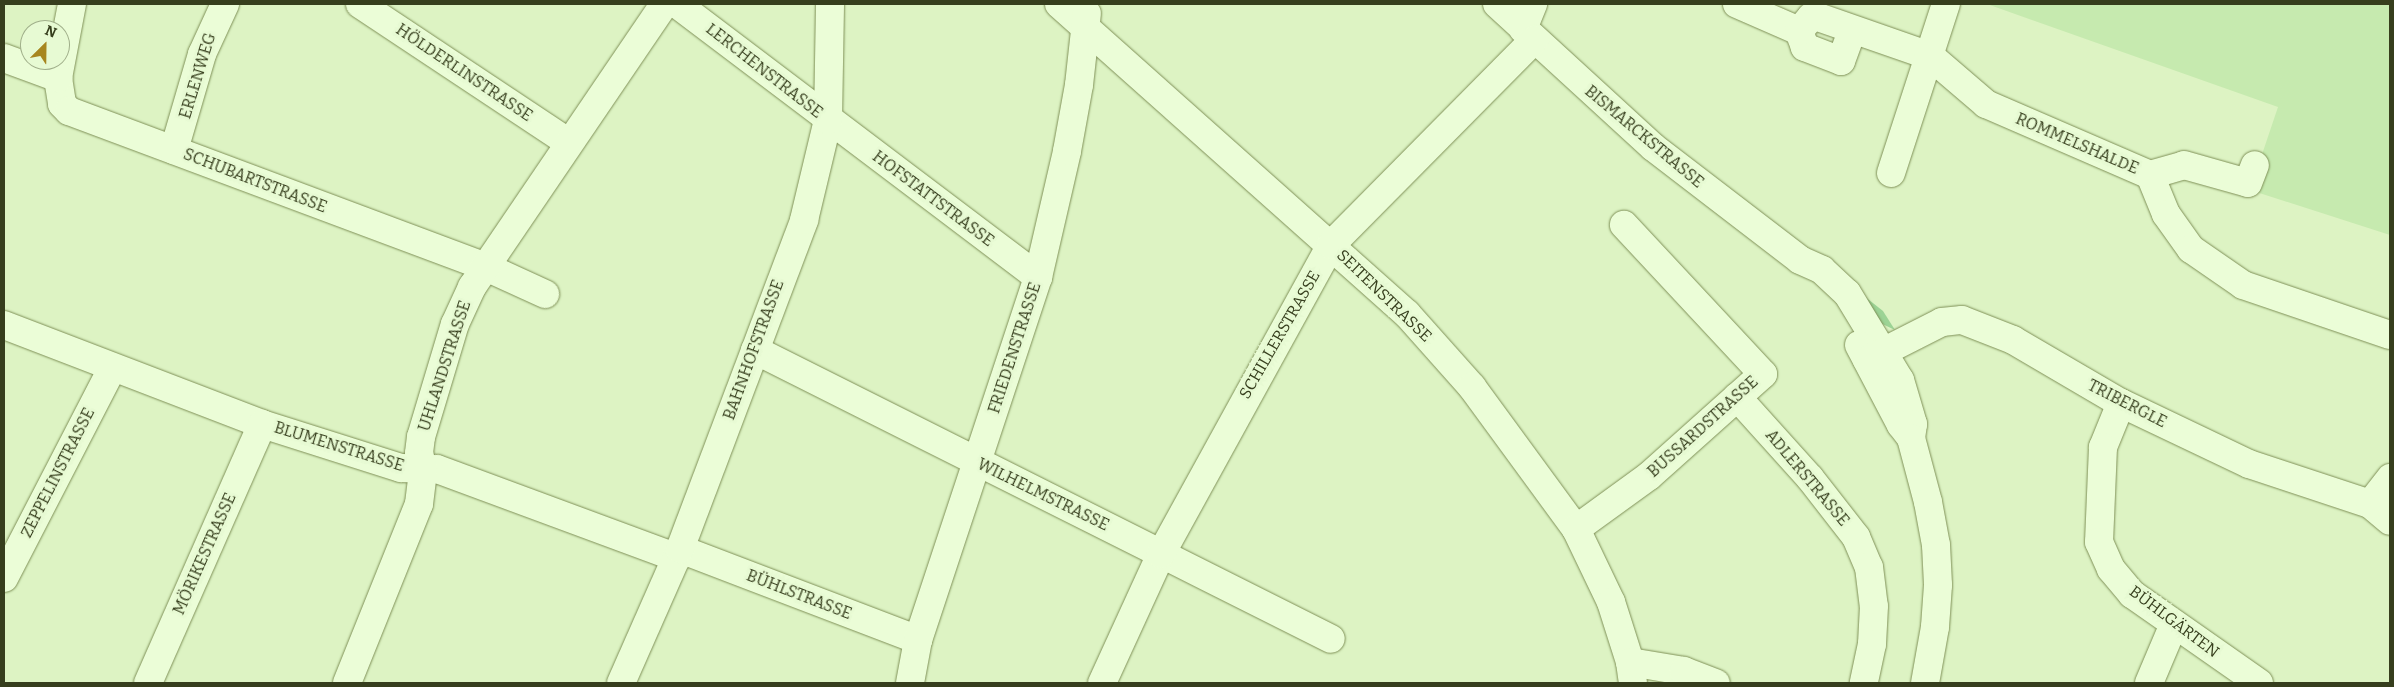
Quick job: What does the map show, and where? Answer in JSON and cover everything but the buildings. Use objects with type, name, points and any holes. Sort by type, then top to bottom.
[{"type":"street","name":"SCHUBARTSTRASSE","points":[[72,4],[58,78],[62,104],[68,111],[486,267],[545,294]]},
{"type":"street","name":"ERLENWEG","points":[[174,150],[202,54],[225,4]]},
{"type":"street","name":"HÖLDERLINSTRASSE","points":[[360,4],[569,143]]},
{"type":"street","name":"UHLANDSTRASSE","points":[[347,683],[419,504],[423,469],[419,453],[421,437],[455,324],[472,287],[664,4]]},
{"type":"street","name":"LERCHENSTRASSE","points":[[677,4],[828,120]]},
{"type":"street","name":"BAHNHOFSTRASSE","points":[[625,681],[678,554],[804,220],[828,120],[830,4]]},
{"type":"street","name":"SEITENSTRASSE","points":[[1059,4],[1086,14],[1407,314],[1472,387],[1576,529],[1611,602],[1631,673]]},
{"type":"street","name":"BISMARCKSTRASSE","points":[[1497,4],[1653,147],[1800,260],[1808,278],[1876,355],[1901,425],[1911,438],[1936,544],[1936,627],[1925,683]]},
{"type":"street","name":"SCHILLERSTRASSE","points":[[1102,683],[1161,554],[1331,245],[1529,34],[1533,4]]},
{"type":"street","name":"ROMMELSHALDE","points":[[1737,4],[1799,31],[1811,17],[1930,56],[1986,104],[2150,175],[2166,214],[2190,249],[2243,285],[2390,334]]},
{"type":"street","points":[[1891,173],[1946,4]]},
{"type":"street","name":"FRIEDENSTRASSE","points":[[910,683],[918,640],[979,463],[1038,277],[1067,151],[1086,14]]},
{"type":"street","points":[[4,58],[58,78]]},
{"type":"street","name":"HOFSTATTSTRASSE","points":[[828,120],[1038,277]]},
{"type":"street","points":[[2150,175],[2184,165],[2248,183],[2255,165]]},
{"type":"street","name":"BUSSARDSTRASSE","points":[[1576,529],[1649,476],[1763,374],[1624,225]]},
{"type":"street","name":"TRIBERGLE","points":[[1876,355],[1942,322],[1962,320],[2013,340],[2121,404],[2249,464],[2370,504],[2390,521]]},
{"type":"street","name":"BLUMENSTRASSE","points":[[4,325],[112,369],[262,424],[401,468],[437,469],[678,554]]},
{"type":"street","name":"WILHELMSTRASSE","points":[[755,350],[1331,639]]},
{"type":"street","name":"ZEPPELINSTRASSE","points":[[4,578],[112,369]]},
{"type":"street","name":"ADLERSTRASSE","points":[[1737,397],[1827,498],[1856,537],[1869,567],[1874,606],[1872,644],[1864,683]]},
{"type":"street","name":"BÜHLGÄRTEN","points":[[2121,404],[2103,447],[2100,542],[2111,569],[2132,594],[2259,683]]},
{"type":"street","name":"MÖRIKESTRASSE","points":[[148,683],[262,424]]},
{"type":"street","points":[[2370,504],[2390,478]]},
{"type":"street","name":"BÜHLSTRASSE","points":[[678,554],[918,640]]},
{"type":"street","points":[[2149,683],[2174,624]]},
{"type":"street","points":[[1631,673],[1684,671],[1716,683]]},
{"type":"green space","points":[[1987,4],[2390,4],[2390,235],[2250,190],[2278,107]]},
{"type":"green space","points":[[1859,292],[1883,311],[1895,330],[1876,321]]}]
